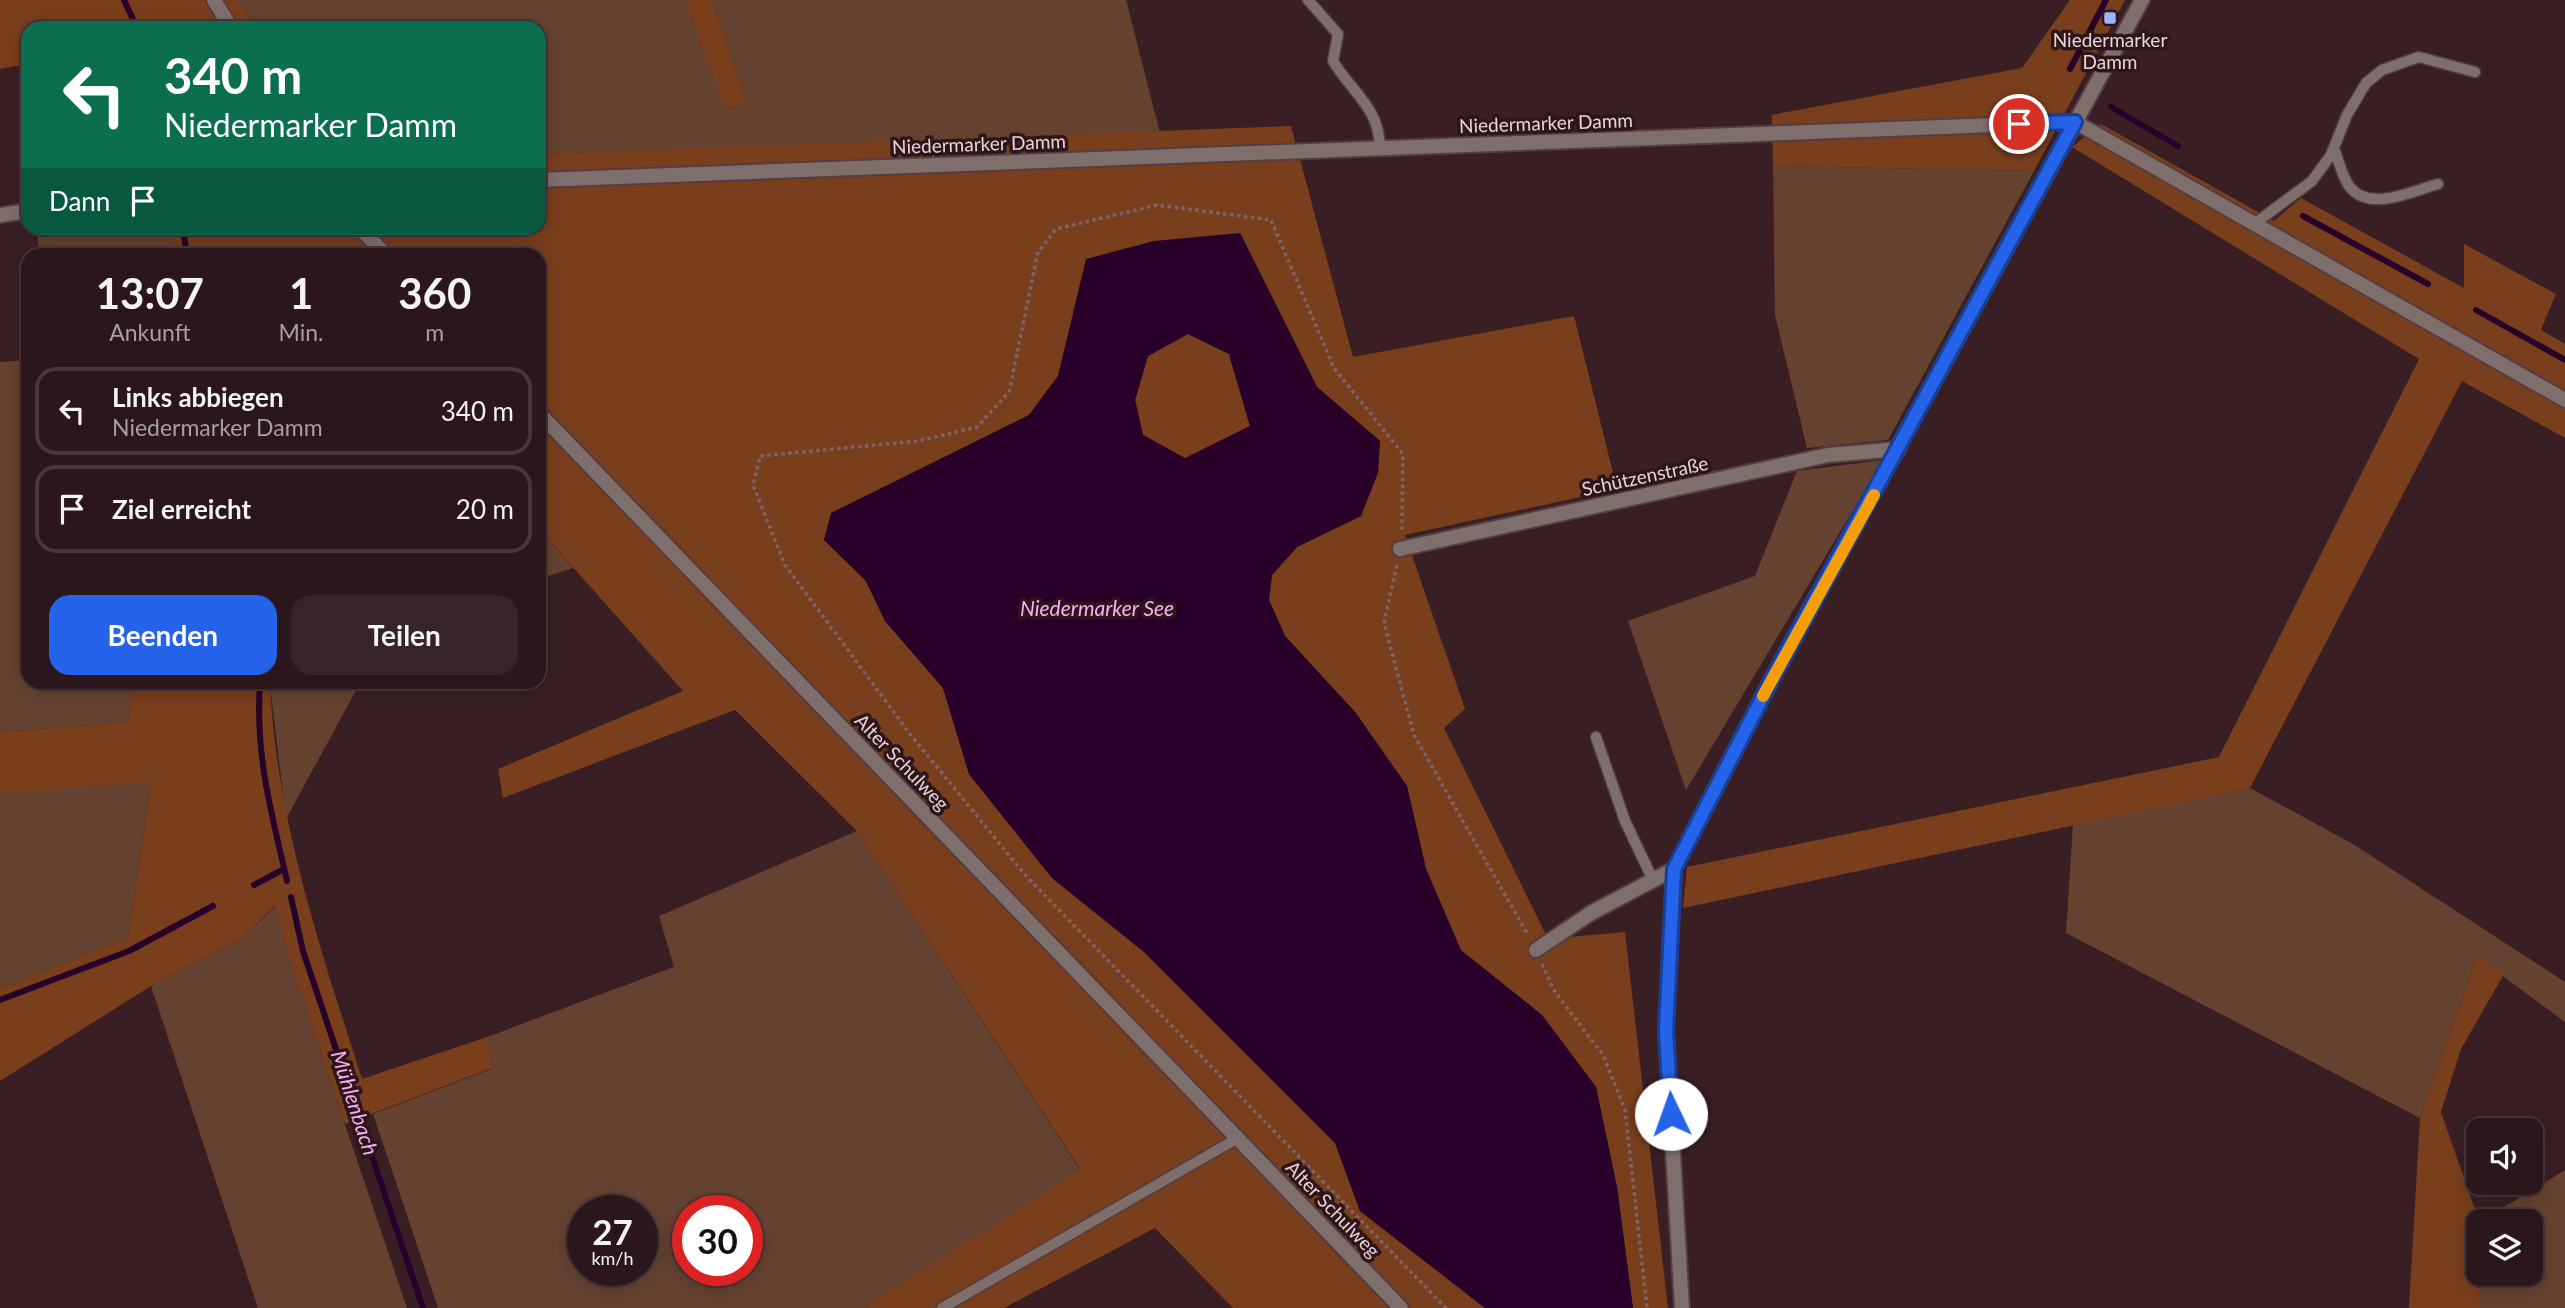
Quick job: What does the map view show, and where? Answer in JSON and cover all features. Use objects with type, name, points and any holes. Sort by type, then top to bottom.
[{"type":"street","points":[[214,0],[227,21]]},
{"type":"street","points":[[1682,1308],[1666,1031],[1674,869],[1773,677],[2142,0]]},
{"type":"street","points":[[2075,122],[2565,400]]},
{"type":"street","name":"Niedermarker Damm","points":[[546,180],[2075,122]]},
{"type":"street","points":[[0,215],[21,212]]},
{"type":"street","points":[[367,235],[379,248]]},
{"type":"street","name":"Alter Schulweg","points":[[546,420],[1401,1308]]},
{"type":"street","name":"Schützenstraße","points":[[1400,549],[1828,455],[1899,449]]},
{"type":"street","points":[[1536,950],[1591,913],[1674,869]]},
{"type":"lane","points":[[1308,0],[1338,34],[1333,61],[1380,127],[1380,148]]},
{"type":"lane","points":[[2254,224],[2312,181],[2334,149],[2347,115],[2366,83],[2382,70],[2419,57],[2475,72]]},
{"type":"lane","points":[[2334,149],[2349,185],[2360,196],[2375,200],[2438,184]]},
{"type":"lane","points":[[1596,737],[1625,821],[1653,880]]},
{"type":"lane","points":[[942,1308],[1238,1138]]},
{"type":"path","points":[[1446,1308],[1026,876],[910,734],[785,565],[753,485],[760,456],[918,441],[977,427],[1009,392],[1038,252],[1056,229],[1157,205],[1271,220],[1334,368],[1403,454],[1400,549],[1384,623],[1414,735],[1497,875],[1553,989],[1603,1055],[1625,1110],[1647,1308]]},
{"type":"shaded area","points":[[0,0],[238,0],[252,21],[21,21],[21,65],[0,69]]},
{"type":"shaded area","points":[[238,0],[684,0],[727,108],[748,105],[712,0],[1126,0],[1160,133],[546,154],[546,21],[252,21]]},
{"type":"shaded area","points":[[684,0],[712,0],[748,105],[726,108]]},
{"type":"shaded area","points":[[2070,0],[2125,0],[2034,171],[1773,166],[1772,115],[2022,68]]},
{"type":"shaded area","points":[[2101,124],[2274,221],[2301,198],[2464,288],[2464,244],[2556,294],[2541,330],[2565,344],[2565,438],[2462,381],[2250,788],[1683,908],[1687,867],[2219,757],[2419,359],[2072,147]]},
{"type":"shaded area","points":[[1291,126],[1353,357],[1574,316],[1617,489],[1405,535],[1465,709],[1444,728],[1548,939],[1625,932],[1668,1308],[1633,1308],[1617,1187],[1596,1087],[1542,1015],[1461,951],[1426,869],[1407,786],[1355,712],[1285,636],[1269,600],[1272,575],[1297,547],[1361,516],[1380,441],[1317,387],[1240,233],[1070,329],[1058,376],[1029,415],[832,513],[824,540],[866,581],[885,621],[943,688],[969,774],[1052,878],[1144,952],[1335,1143],[1360,1211],[1485,1308],[1233,1308],[1155,1228],[1004,1308],[863,1308],[1081,1170],[857,831],[735,710],[503,798],[498,769],[683,691],[546,537],[546,248],[172,248],[171,235],[546,235],[546,154]]},
{"type":"shaded area","points":[[1773,166],[2034,171],[1888,440],[1807,448],[1775,315]]},
{"type":"shaded area","points":[[38,235],[171,235],[172,248],[38,248]]},
{"type":"shaded area","points":[[1188,334],[1229,354],[1250,426],[1185,459],[1143,435],[1135,400],[1148,356]]},
{"type":"shaded area","points":[[21,360],[21,689],[133,689],[128,722],[0,732],[0,362]]},
{"type":"shaded area","points":[[1883,460],[1686,790],[1628,621],[1755,576],[1797,471]]},
{"type":"shaded area","points":[[546,537],[573,568],[546,577]]},
{"type":"shaded area","points":[[133,689],[270,689],[281,785],[291,834],[316,933],[362,1079],[487,1037],[492,1068],[345,1124],[289,959],[276,905],[242,938],[151,986],[0,1081],[0,988],[128,938],[151,782],[0,794],[0,732],[128,722]]},
{"type":"shaded area","points":[[271,689],[357,689],[286,819]]},
{"type":"shaded area","points":[[151,781],[128,938],[0,988],[0,794]]},
{"type":"shaded area","points":[[2250,788],[2353,844],[2565,982],[2565,1022],[2477,957],[2420,1118],[2066,933],[2073,824]]},
{"type":"shaded area","points":[[857,831],[1081,1171],[863,1308],[438,1308],[373,1114],[491,1069],[487,1037],[674,967],[659,916]]},
{"type":"shaded area","points":[[277,905],[289,959],[407,1308],[258,1308],[151,986],[242,938]]},
{"type":"shaded area","points":[[2477,957],[2504,974],[2461,1049],[2441,1112],[2466,1184],[2466,1195],[2470,1195],[2475,1209],[2466,1209],[2466,1286],[2480,1286],[2480,1308],[2409,1308],[2420,1118]]},
{"type":"shaded area","points":[[2565,1170],[2565,1308],[2480,1308],[2479,1286],[2543,1286],[2543,1209],[2501,1209],[2524,1195],[2543,1195],[2543,1183]]},
{"type":"water","name":"Niedermarker See","points":[[1240,233],[1317,387],[1380,441],[1378,473],[1361,516],[1297,547],[1272,575],[1269,600],[1285,636],[1355,712],[1407,786],[1426,869],[1461,950],[1542,1015],[1596,1087],[1617,1187],[1633,1308],[1485,1308],[1360,1211],[1335,1143],[1144,952],[1052,878],[969,774],[943,688],[885,621],[866,581],[824,540],[831,513],[1029,415],[1058,376],[1086,259],[1154,241]],"holes":[[[1188,334],[1229,354],[1250,426],[1185,458],[1143,435],[1135,400],[1148,356]]]},
{"type":"waterway","name":"Mühlenbach","points":[[124,0],[134,21]]},
{"type":"waterway","points":[[2070,69],[2106,0]]},
{"type":"waterway","points":[[2111,107],[2178,146]]},
{"type":"waterway","points":[[2303,216],[2428,284]]},
{"type":"waterway","name":"Mühlenbach","points":[[184,235],[186,248]]},
{"type":"waterway","points":[[2476,310],[2565,360]]},
{"type":"waterway","name":"Mühlenbach","points":[[260,689],[262,759],[287,881]]},
{"type":"waterway","points":[[254,885],[284,869]]},
{"type":"waterway","name":"Mühlenbach","points":[[291,897],[303,951],[423,1308]]},
{"type":"waterway","points":[[0,1000],[129,951],[213,906]]},
{"type":"slow traffic","points":[[1763,696],[1874,495]]},
{"type":"place","name":"Niedermarker Damm","points":[[2110,18]]},
{"type":"route","points":[[1671,1114],[1666,1031],[1674,869],[1773,677],[2075,122],[2019,124]]}]
